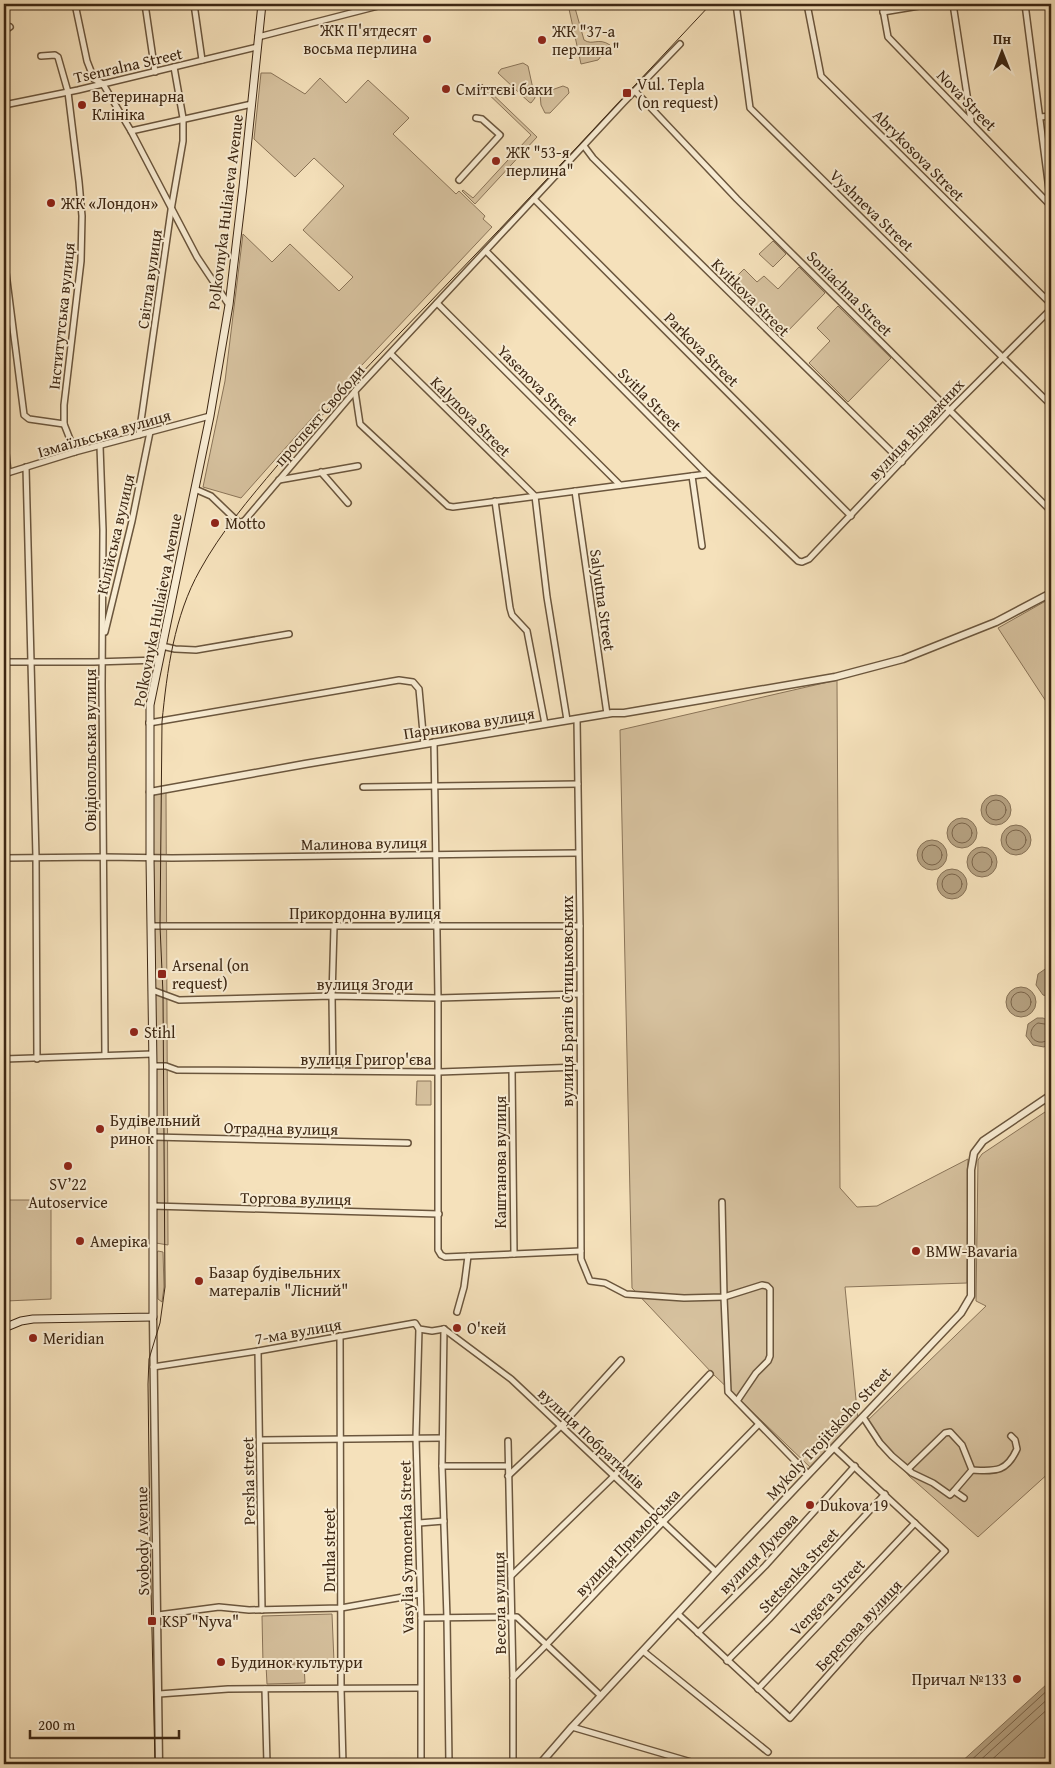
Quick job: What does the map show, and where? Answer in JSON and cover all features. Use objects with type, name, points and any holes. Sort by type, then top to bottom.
[{"type":"main road","name":"Polkovnyka Huliaieva Avenue","points":[[153,1316],[153,1054],[149,724],[159,660],[210,416],[228,306],[262,4]]},
{"type":"main road","points":[[4,1328],[21,1321],[33,1319],[153,1316]]},
{"type":"street","name":"Світла вулиця","points":[[75,4],[87,61],[94,79],[103,84],[131,131],[171,210],[139,435]]},
{"type":"street","points":[[146,4],[155,72]]},
{"type":"street","points":[[194,4],[202,60]]},
{"type":"street","points":[[258,36],[386,4]]},
{"type":"street","name":"Vyshneva Street","points":[[736,4],[750,108],[1051,405]]},
{"type":"street","name":"Abrykosova Street","points":[[807,4],[821,76],[1051,304]]},
{"type":"street","name":"Nova Street","points":[[882,4],[888,36],[1051,206]]},
{"type":"street","points":[[883,12],[931,4]]},
{"type":"street","points":[[953,4],[971,122]]},
{"type":"street","points":[[1025,4],[1051,206]]},
{"type":"street","points":[[4,31],[10,27]]},
{"type":"street","name":"проспект Свободи","points":[[196,489],[211,496],[236,520],[241,522],[245,520],[355,391],[680,44]]},
{"type":"street","name":"Tsenralna Street","points":[[4,105],[103,84],[257,47]]},
{"type":"street","name":"Інститутська вулиця","points":[[41,56],[55,55],[58,57],[68,92],[80,182],[82,261],[65,394],[64,424],[75,452]]},
{"type":"street","points":[[174,67],[183,119],[183,142],[171,210],[197,257],[228,306]]},
{"type":"street","name":"Soniachna Street","points":[[635,91],[737,199],[1051,511]]},
{"type":"street","points":[[131,131],[252,104]]},
{"type":"street","points":[[1040,117],[1051,116]]},
{"type":"street","points":[[459,180],[500,136],[482,119],[476,118]]},
{"type":"street","name":"Kvitkova Street","points":[[584,146],[615,179],[902,462]]},
{"type":"street","name":"Parkova Street","points":[[534,199],[851,516]]},
{"type":"street","name":"Svitla Street","points":[[486,251],[707,474],[798,561]]},
{"type":"street","points":[[4,257],[24,415],[29,419],[64,424]]},
{"type":"street","name":"Yasenova Street","points":[[438,303],[620,485]]},
{"type":"street","name":"вулиця Відважних","points":[[798,561],[802,562],[809,559],[950,410],[1051,309]]},
{"type":"street","name":"Kalynova Street","points":[[391,354],[535,496]]},
{"type":"street","points":[[355,391],[360,424],[448,506],[458,507],[707,474]]},
{"type":"street","name":"Ізмаїльська вулиця","points":[[6,473],[75,452],[210,416]]},
{"type":"street","name":"Кілійська вулиця","points":[[102,640],[132,521],[150,432]]},
{"type":"street","points":[[4,434],[6,473]]},
{"type":"street","name":"Овідіопольська вулиця","points":[[100,446],[103,530],[105,1055]]},
{"type":"street","points":[[278,480],[358,466]]},
{"type":"street","points":[[26,467],[36,857],[37,1059]]},
{"type":"street","points":[[321,472],[348,503]]},
{"type":"street","points":[[692,476],[702,546]]},
{"type":"street","name":"Salyutna Street","points":[[575,490],[607,714]]},
{"type":"street","points":[[535,496],[547,596],[567,720]]},
{"type":"street","points":[[495,501],[510,608],[512,615],[527,631],[545,724]]},
{"type":"street","name":"Парникова вулиця","points":[[150,792],[434,742],[567,720],[624,713],[841,676],[903,659],[996,622],[1051,593]]},
{"type":"street","points":[[162,646],[196,650],[289,634]]},
{"type":"street","points":[[4,662],[159,660]]},
{"type":"street","points":[[149,724],[399,680],[414,682],[419,689],[424,744]]},
{"type":"street","name":"вулиця Братів Стицьковських","points":[[577,719],[581,1259],[590,1281],[605,1283],[626,1294],[684,1298],[724,1297]]},
{"type":"street","points":[[434,742],[439,1072],[438,1250],[441,1255],[446,1257],[581,1251]]},
{"type":"street","points":[[363,788],[578,784]]},
{"type":"street","name":"Малинова вулиця","points":[[4,858],[578,853]]},
{"type":"street","name":"Прикордонна вулиця","points":[[150,926],[580,926]]},
{"type":"street","points":[[333,1071],[332,996],[334,926]]},
{"type":"street","name":"вулиця Згоди","points":[[152,990],[179,1000],[332,996],[438,998],[580,994]]},
{"type":"street","points":[[4,1059],[153,1054]]},
{"type":"street","name":"вулиця Григор'єва","points":[[153,1066],[166,1066],[177,1070],[439,1072],[580,1067]]},
{"type":"street","name":"Каштанова вулиця","points":[[512,1070],[514,1254]]},
{"type":"street","name":"Mykoly Trojitskoho Street","points":[[540,1764],[716,1572],[961,1313],[971,1296],[971,1170],[974,1153],[987,1138],[1051,1095]]},
{"type":"street","name":"Отрадна вулиця","points":[[153,1137],[408,1143]]},
{"type":"street","points":[[722,1202],[728,1392],[808,1474]]},
{"type":"street","name":"Торгова вулиця","points":[[153,1206],[438,1214]]},
{"type":"street","points":[[457,1312],[464,1286],[468,1256]]},
{"type":"street","points":[[724,1297],[762,1285],[770,1289],[771,1294],[770,1356],[737,1401]]},
{"type":"street","name":"Svobody Avenue","points":[[153,1316],[159,1764]]},
{"type":"street","name":"7-ма вулиця","points":[[153,1367],[258,1351],[415,1323],[419,1329],[432,1331],[444,1329]]},
{"type":"street","name":"Vasylia Symonenka Street","points":[[419,1329],[416,1438],[421,1618],[420,1764]]},
{"type":"street","points":[[444,1329],[442,1466],[449,1764]]},
{"type":"street","name":"вулиця Побратимів","points":[[444,1329],[510,1379],[716,1572]]},
{"type":"street","name":"Druha street","points":[[340,1336],[343,1764]]},
{"type":"street","name":"Persha street","points":[[258,1351],[262,1610]]},
{"type":"street","points":[[508,1476],[561,1426],[621,1360]]},
{"type":"street","points":[[511,1576],[614,1476],[710,1374]]},
{"type":"street","points":[[862,1417],[892,1456],[908,1469],[950,1495],[972,1470]]},
{"type":"street","name":"вулиця Приморська","points":[[513,1678],[759,1424]]},
{"type":"street","points":[[908,1469],[947,1432],[961,1443],[972,1470]]},
{"type":"street","points":[[972,1470],[996,1471],[1002,1468],[1017,1449],[1017,1444],[1011,1436]]},
{"type":"street","points":[[260,1440],[442,1438]]},
{"type":"street","name":"Весела вулиця","points":[[508,1441],[513,1764]]},
{"type":"street","points":[[834,1448],[915,1523]]},
{"type":"street","points":[[442,1466],[508,1466]]},
{"type":"street","name":"вулиця Дукова","points":[[698,1633],[765,1566],[855,1466]]},
{"type":"street","points":[[954,1491],[964,1498]]},
{"type":"street","name":"Stetsenka Street","points":[[728,1660],[769,1619],[885,1494]]},
{"type":"street","points":[[419,1523],[444,1521]]},
{"type":"street","name":"Берегова вулиця","points":[[758,1689],[790,1718],[864,1635],[945,1551],[915,1523]]},
{"type":"street","name":"Vengera Street","points":[[758,1689],[915,1523]]},
{"type":"street","points":[[158,1615],[212,1608],[262,1610],[341,1608],[420,1594]]},
{"type":"street","points":[[678,1614],[758,1689]]},
{"type":"street","points":[[421,1618],[517,1617],[601,1696]]},
{"type":"street","points":[[643,1651],[768,1752]]},
{"type":"street","points":[[159,1694],[228,1689],[420,1688]]},
{"type":"street","points":[[265,1689],[267,1764]]},
{"type":"street","points":[[572,1727],[698,1764]]},
{"type":"shaded area","points":[[575,8],[584,40],[610,45],[598,60],[581,64],[569,9]]},
{"type":"shaded area","points":[[523,63],[528,66],[535,98],[531,103],[498,73],[501,69]]},
{"type":"shaded area","points":[[261,73],[271,73],[305,94],[320,78],[346,103],[368,80],[409,118],[393,134],[456,194],[459,191],[485,216],[483,219],[492,227],[312,418],[241,498],[203,487],[225,381],[243,234],[272,262],[290,244],[339,291],[353,277],[303,230],[344,186],[314,158],[295,177],[254,139]]},
{"type":"shaded area","points":[[482,84],[537,137],[475,204],[462,191],[473,198],[531,135],[480,86]]},
{"type":"shaded area","points":[[563,86],[568,88],[569,93],[550,113],[545,113],[541,105],[540,94]]},
{"type":"shaded area","points":[[773,241],[786,254],[773,267],[759,254]]},
{"type":"shaded area","points":[[799,267],[825,293],[782,337],[729,284],[744,269],[757,282],[764,276],[778,289]]},
{"type":"shaded area","points":[[838,306],[891,358],[848,402],[809,363],[830,341],[817,328]]},
{"type":"shaded area","points":[[1051,598],[1051,709],[998,628]]},
{"type":"shaded area","points":[[837,680],[840,1188],[857,1207],[877,1206],[968,1159],[967,1283],[845,1287],[858,1420],[813,1470],[713,1374],[632,1288],[620,730]]},
{"type":"shaded area","points":[[166,792],[168,1245],[156,1243],[152,795]]},
{"type":"shaded area","points":[[417,1081],[431,1081],[431,1105],[416,1105]]},
{"type":"shaded area","points":[[1051,1108],[1051,1471],[978,1537],[909,1476],[865,1423],[986,1306],[976,1301],[978,1160],[982,1154]]},
{"type":"shaded area","points":[[4,1200],[51,1200],[51,1299],[6,1301],[4,1290]]},
{"type":"shaded area","points":[[158,1251],[163,1252],[164,1287],[162,1302],[158,1299]]},
{"type":"shaded area","points":[[332,1614],[334,1662],[263,1664],[262,1616]]},
{"type":"shaded area","points":[[304,1664],[305,1683],[267,1684],[266,1665]]},
{"type":"water","points":[[996,795],[1007,799],[1011,810],[1007,821],[996,825],[985,821],[981,810],[985,799]]},
{"type":"water","points":[[962,818],[973,822],[977,833],[973,844],[962,848],[951,844],[947,833],[951,822]]},
{"type":"water","points":[[1016,825],[1027,829],[1031,840],[1027,851],[1016,855],[1005,851],[1001,840],[1005,829]]},
{"type":"water","points":[[932,840],[943,844],[947,855],[943,866],[932,870],[921,866],[917,855],[921,844]]},
{"type":"water","points":[[982,847],[993,851],[997,862],[993,873],[982,877],[971,873],[967,862],[971,851]]},
{"type":"water","points":[[952,869],[963,873],[967,884],[963,895],[952,899],[941,895],[937,884],[941,873]]},
{"type":"water","points":[[1051,967],[1051,997],[1043,995],[1036,985],[1038,974]]},
{"type":"water","points":[[1021,987],[1032,991],[1036,1002],[1032,1013],[1021,1017],[1010,1013],[1006,1002],[1010,991]]},
{"type":"water","points":[[1037,1018],[1043,1018],[1051,1022],[1051,1043],[1044,1047],[1033,1045],[1026,1036],[1028,1024]]},
{"type":"water","points":[[1051,1680],[1051,1764],[959,1764],[1047,1684]]},
{"type":"tram line","points":[[155,1764],[148,1384],[149,1359],[160,1323],[165,1287],[163,994],[160,926],[162,722],[169,664],[184,606],[200,570],[217,542],[246,503],[295,445],[711,4]]},
{"type":"place","name":"ЖК П'ятдесят восьма перлина","points":[[427,39]]},
{"type":"place","name":"ЖК \"37-а перлина\"","points":[[542,40]]},
{"type":"place","name":"Сміттєві баки","points":[[446,89]]},
{"type":"place","name":"Vul. Tepla (on request)","points":[[627,93]]},
{"type":"place","name":"Ветеринарна Клініка","points":[[82,105]]},
{"type":"place","name":"ЖК \"53-я перлина\"","points":[[496,161]]},
{"type":"place","name":"ЖК «Лондон»","points":[[51,203]]},
{"type":"place","name":"Motto","points":[[215,523]]},
{"type":"place","name":"Arsenal (on request)","points":[[162,974]]},
{"type":"place","name":"Stihl","points":[[134,1032]]},
{"type":"place","name":"Будівельний ринок","points":[[100,1129]]},
{"type":"place","name":"SV’22 Autoservice","points":[[68,1166]]},
{"type":"place","name":"Амеріка","points":[[80,1241]]},
{"type":"place","name":"BMW-Bavaria","points":[[916,1251]]},
{"type":"place","name":"Базар будівельних матералів \"Лісний\"","points":[[199,1281]]},
{"type":"place","name":"О'кей","points":[[457,1328]]},
{"type":"place","name":"Meridian","points":[[33,1338]]},
{"type":"place","name":"Dukova 19","points":[[810,1505]]},
{"type":"place","name":"KSP \"Nyva\"","points":[[152,1621]]},
{"type":"place","name":"Будинок культури","points":[[221,1662]]},
{"type":"place","name":"Причал №133","points":[[1017,1679]]}]
